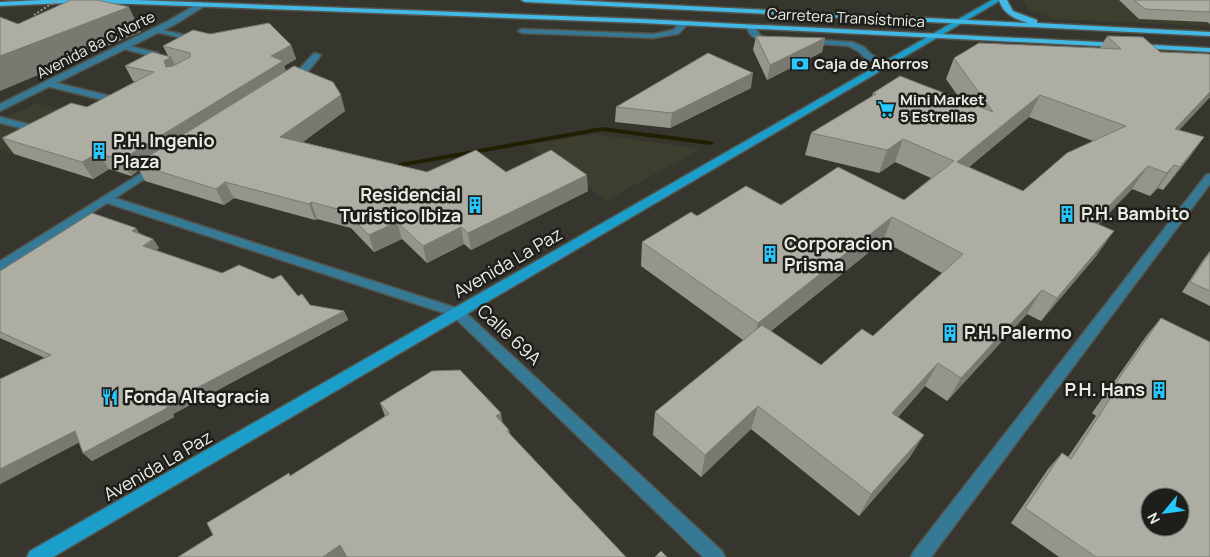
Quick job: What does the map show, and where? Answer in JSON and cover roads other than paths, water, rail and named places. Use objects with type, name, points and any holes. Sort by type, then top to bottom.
[{"type":"main road","name":"Carretera Transístmica","points":[[0,4],[67,0],[686,23],[1210,50]]},
{"type":"main road","name":"Carretera Transístmica","points":[[525,0],[1071,29],[1210,34]]},
{"type":"main road","name":"Avenida La Paz","points":[[36,557],[997,0]]},
{"type":"main road","points":[[1003,0],[1006,9],[1020,18],[1071,29]]},
{"type":"street","name":"Avenida 8a C Norte","points":[[0,108],[202,5]]},
{"type":"street","points":[[522,31],[654,36],[675,32],[686,23]]},
{"type":"street","points":[[750,26],[757,38],[783,40]]},
{"type":"street","points":[[156,30],[212,42]]},
{"type":"street","points":[[802,41],[849,44],[886,64]]},
{"type":"street","points":[[124,46],[155,54],[152,60],[168,64]]},
{"type":"street","points":[[281,87],[298,76],[316,55]]},
{"type":"street","points":[[49,84],[111,99]]},
{"type":"street","points":[[0,120],[44,130]]},
{"type":"street","points":[[0,267],[164,162]]},
{"type":"street","points":[[920,557],[1210,177]]},
{"type":"street","name":"Calle 69A","points":[[106,199],[458,313],[716,557]]},
{"type":"waterway","points":[[400,165],[602,129],[710,143]]},
{"type":"place","name":"Caja de Ahorros","points":[[800,64]]},
{"type":"place","name":"Mini Market 5 Estrellas","points":[[886,109]]},
{"type":"place","name":"P.H. Ingenio Plaza","points":[[99,151]]},
{"type":"place","name":"Residencial Turistico Ibiza","points":[[475,205]]},
{"type":"place","name":"P.H. Bambito","points":[[1067,214]]},
{"type":"place","name":"Corporacion Prisma","points":[[770,254]]},
{"type":"place","name":"P.H. Palermo","points":[[950,333]]},
{"type":"place","name":"P.H. Hans","points":[[1159,390]]},
{"type":"place","name":"Fonda Altagracia","points":[[110,397]]}]
